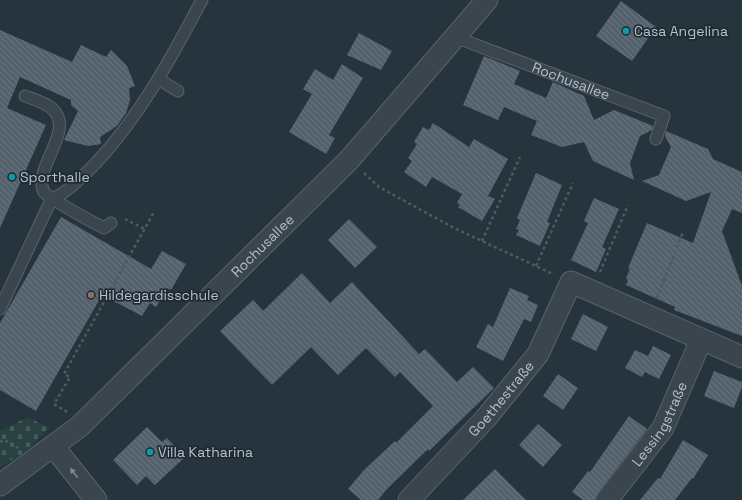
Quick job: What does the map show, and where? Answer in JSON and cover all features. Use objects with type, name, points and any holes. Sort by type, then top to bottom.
[{"type":"street","name":"Rochusallee","points":[[0,485],[80,426],[349,160],[487,0]]},
{"type":"street","points":[[571,282],[742,357]]},
{"type":"street","name":"Goethestraße","points":[[409,500],[486,418],[538,354],[571,282]]},
{"type":"street","name":"Lessingstraße","points":[[607,500],[662,428],[701,340]]},
{"type":"street","points":[[53,446],[96,500]]},
{"type":"lane","points":[[0,308],[51,200],[64,193],[110,148],[131,123],[158,79],[202,0]]},
{"type":"lane","name":"Rochusallee","points":[[455,37],[664,116],[656,138]]},
{"type":"lane","points":[[158,79],[178,91]]},
{"type":"lane","points":[[25,96],[50,107],[56,114],[58,121],[56,143],[42,172],[41,182],[44,192],[51,200],[66,206],[104,228],[111,224]]},
{"type":"path","points":[[482,241],[520,157]]},
{"type":"path","points":[[536,266],[573,183]]},
{"type":"path","points":[[379,187],[454,228],[571,282]]},
{"type":"path","points":[[592,291],[628,205]]},
{"type":"path","points":[[80,426],[65,410],[54,404],[70,377],[64,374],[154,212]]},
{"type":"path","points":[[650,316],[683,232]]},
{"type":"path","points":[[0,442],[4,440]]},
{"type":"green space","points":[[28,417],[49,428],[25,452],[0,467],[0,431]]},
{"type":"building","name":"Casa Angelina","points":[[621,1],[656,27],[632,61],[596,36]]},
{"type":"building","points":[[0,30],[72,62],[81,45],[106,57],[111,50],[127,66],[135,86],[129,88],[130,100],[126,113],[117,126],[100,137],[101,144],[88,146],[64,140],[78,111],[71,105],[71,100],[20,77],[7,108],[46,125],[0,228]]},
{"type":"building","points":[[359,33],[392,51],[381,70],[347,55]]},
{"type":"building","points":[[484,56],[520,71],[514,84],[546,98],[553,82],[584,96],[594,120],[614,110],[653,126],[652,130],[640,136],[630,163],[634,180],[593,161],[584,142],[562,147],[531,135],[537,121],[504,107],[498,120],[463,105]]},
{"type":"building","points":[[342,64],[363,78],[329,135],[335,138],[326,154],[289,132],[312,94],[303,89],[315,69],[333,80]]},
{"type":"building","points":[[433,123],[469,147],[474,139],[508,159],[488,196],[495,199],[482,221],[458,207],[460,205],[457,203],[462,194],[432,177],[426,187],[404,172],[412,161],[408,158],[417,144],[414,142],[423,127],[429,130]]},
{"type":"building","points":[[666,131],[708,149],[713,159],[742,172],[742,213],[732,209],[722,231],[742,286],[742,336],[674,310],[675,307],[626,285],[628,280],[626,278],[630,269],[628,268],[647,223],[693,243],[711,192],[686,201],[642,181],[659,175],[671,147],[665,136]]},
{"type":"building","points":[[536,173],[562,185],[547,222],[550,223],[540,246],[516,235],[519,230],[516,229],[520,220],[517,218]]},
{"type":"building","points":[[594,198],[619,209],[602,247],[606,249],[596,272],[571,260],[588,223],[584,221]]},
{"type":"building","points":[[61,217],[151,269],[162,251],[186,264],[171,290],[167,288],[156,307],[150,303],[142,316],[102,295],[36,411],[0,390],[0,323]]},
{"type":"building","points":[[349,219],[377,247],[355,268],[328,240]]},
{"type":"building","points":[[302,273],[330,303],[352,282],[419,354],[425,349],[457,382],[473,367],[494,388],[429,451],[428,449],[387,489],[378,500],[361,500],[348,489],[364,470],[395,441],[396,443],[433,406],[400,372],[395,377],[366,348],[338,375],[311,347],[272,385],[220,331],[253,300],[263,311]]},
{"type":"building","points":[[510,288],[529,296],[527,300],[538,305],[531,322],[524,319],[503,361],[476,347],[488,324],[493,327]]},
{"type":"building","points":[[583,314],[608,327],[596,351],[571,339]]},
{"type":"building","points":[[653,346],[671,355],[659,379],[645,372],[642,377],[625,368],[635,350],[648,356]]},
{"type":"building","points":[[714,371],[742,382],[742,387],[734,408],[704,396]]},
{"type":"building","points":[[558,374],[578,388],[563,410],[543,396]]},
{"type":"building","points":[[629,416],[647,429],[598,493],[595,500],[583,500],[572,492],[588,471],[590,472]]},
{"type":"building","points":[[538,424],[562,445],[543,467],[519,445]]},
{"type":"building","name":"Villa Katharina","points":[[147,427],[162,442],[167,438],[185,457],[155,485],[146,476],[137,485],[113,460]]},
{"type":"building","points":[[683,440],[708,455],[693,479],[692,478],[675,500],[640,500],[658,478],[660,479]]},
{"type":"building","points":[[495,469],[526,500],[463,500]]},
{"type":"place","name":"Casa Angelina","points":[[626,31]]},
{"type":"place","name":"Sporthalle","points":[[12,177]]},
{"type":"place","name":"Hildegardisschule","points":[[91,295]]},
{"type":"place","name":"Villa Katharina","points":[[150,452]]}]
